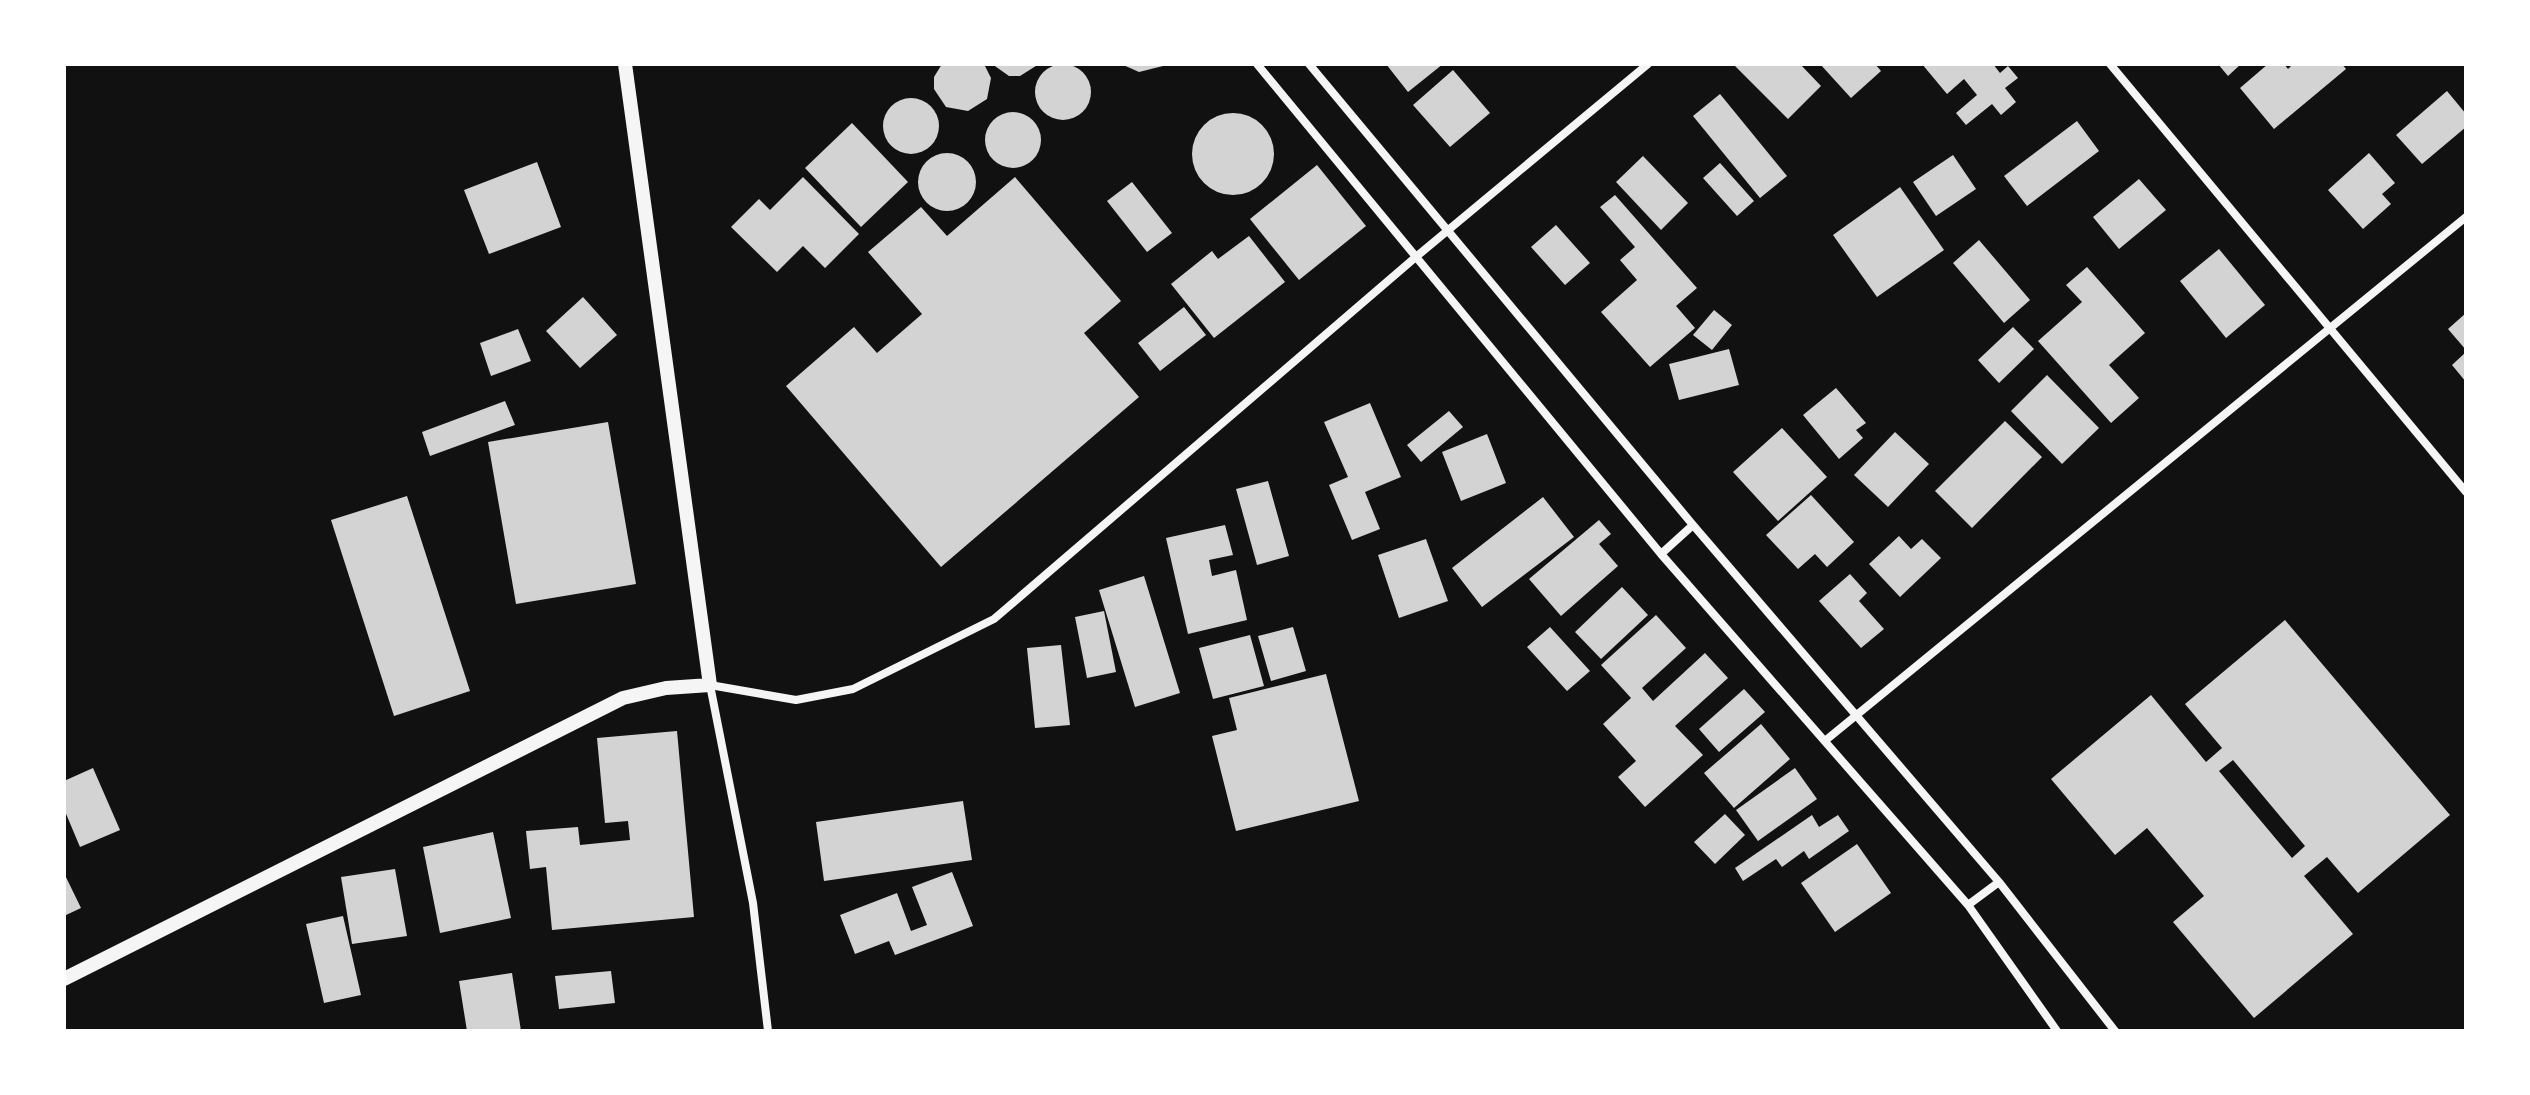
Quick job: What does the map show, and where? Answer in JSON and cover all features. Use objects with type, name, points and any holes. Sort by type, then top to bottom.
[{"type":"street","points":[[625,64],[710,685],[753,903],[768,1031]]},
{"type":"street","points":[[1257,64],[1661,554],[1968,905],[2057,1031]]},
{"type":"street","points":[[1309,64],[1693,525],[1860,716],[1999,882],[2115,1031]]},
{"type":"street","points":[[64,979],[623,698],[666,688],[710,685],[796,700],[853,689],[994,619],[1417,256],[1648,64]]},
{"type":"street","points":[[2110,64],[2466,492]]},
{"type":"street","points":[[1826,740],[1860,716],[2466,217]]},
{"type":"street","points":[[1661,554],[1693,525]]},
{"type":"street","points":[[1968,905],[1999,882]]},
{"type":"building","points":[[942,64],[984,64],[991,78],[987,99],[968,111],[946,107],[934,89],[934,77]]},
{"type":"building","points":[[992,64],[1039,64],[1020,76],[1009,76]]},
{"type":"building","points":[[1063,64],[1083,72],[1091,92],[1083,112],[1063,120],[1043,112],[1035,92],[1043,72]]},
{"type":"building","points":[[1121,64],[1171,64],[1139,72]]},
{"type":"building","points":[[1386,64],[1443,64],[1408,92]]},
{"type":"building","points":[[1733,64],[1800,64],[1821,86],[1788,119]]},
{"type":"building","points":[[1820,64],[1875,64],[1881,71],[1851,98]]},
{"type":"building","points":[[1922,64],[1993,64],[2000,73],[2008,66],[2018,78],[2005,88],[2016,102],[2001,115],[1992,104],[1966,125],[1956,113],[1977,95],[1964,79],[1947,94]]},
{"type":"building","points":[[2218,64],[2241,64],[2228,76]]},
{"type":"building","points":[[2268,64],[2284,64],[2288,69],[2293,64],[2342,64],[2346,69],[2274,129],[2240,88]]},
{"type":"building","points":[[1453,70],[1490,113],[1450,147],[1413,105]]},
{"type":"building","points":[[2447,91],[2466,114],[2466,127],[2422,164],[2396,135]]},
{"type":"building","points":[[1720,94],[1787,176],[1760,198],[1693,116]]},
{"type":"building","points":[[911,98],[931,106],[939,126],[931,146],[911,154],[891,146],[883,126],[891,106]]},
{"type":"building","points":[[1013,112],[1033,120],[1041,140],[1033,160],[1013,168],[993,160],[985,140],[993,120]]},
{"type":"building","points":[[1233,113],[1249,116],[1262,125],[1271,138],[1274,154],[1271,170],[1262,183],[1249,192],[1233,195],[1217,192],[1204,183],[1195,170],[1192,154],[1195,138],[1204,125],[1217,116]]},
{"type":"building","points":[[2077,121],[2099,151],[2027,206],[2004,176]]},
{"type":"building","points":[[852,123],[908,182],[861,227],[805,168]]},
{"type":"building","points":[[947,153],[967,162],[976,182],[967,202],[947,211],[927,202],[918,182],[927,162]]},
{"type":"building","points":[[2369,153],[2395,183],[2382,194],[2391,204],[2363,229],[2328,190]]},
{"type":"building","points":[[1953,155],[1976,189],[1936,216],[1913,182]]},
{"type":"building","points":[[1643,156],[1688,203],[1661,230],[1616,182]]},
{"type":"building","points":[[537,162],[561,227],[489,254],[464,190]]},
{"type":"building","points":[[1720,163],[1754,201],[1737,216],[1703,178]]},
{"type":"building","points":[[1317,165],[1366,226],[1299,280],[1250,219]]},
{"type":"building","points":[[803,177],[859,234],[825,268],[803,246],[777,272],[731,227],[759,199],[770,210]]},
{"type":"building","points":[[1015,177],[1121,301],[1084,333],[1139,397],[941,567],[786,386],[854,327],[877,353],[922,314],[868,252],[921,207],[947,236]]},
{"type":"building","points":[[2139,179],[2166,210],[2119,249],[2093,217]]},
{"type":"building","points":[[1132,182],[1172,233],[1147,252],[1107,201]]},
{"type":"building","points":[[1900,187],[1944,250],[1877,297],[1833,235]]},
{"type":"building","points":[[1615,195],[1697,288],[1676,306],[1695,328],[1650,367],[1601,312],[1637,280],[1620,260],[1635,247],[1600,207]]},
{"type":"building","points":[[1556,225],[1590,263],[1565,285],[1531,247]]},
{"type":"building","points":[[1249,236],[1285,282],[1214,338],[1171,284],[1212,251],[1218,259]]},
{"type":"building","points":[[1979,240],[2030,300],[2004,323],[1953,263]]},
{"type":"building","points":[[2219,249],[2265,305],[2226,338],[2180,281]]},
{"type":"building","points":[[2087,267],[2145,333],[2109,365],[2139,398],[2111,423],[2038,341],[2082,302],[2066,285]]},
{"type":"building","points":[[583,297],[617,335],[580,368],[546,331]]},
{"type":"building","points":[[1184,307],[1206,335],[1160,371],[1138,343]]},
{"type":"building","points":[[1714,310],[1732,325],[1712,350],[1693,335]]},
{"type":"building","points":[[2466,313],[2466,350],[2448,329]]},
{"type":"building","points":[[2013,327],[2034,349],[1999,383],[1978,360]]},
{"type":"building","points":[[518,329],[531,361],[491,376],[480,343]]},
{"type":"building","points":[[1729,349],[1739,385],[1679,400],[1669,364]]},
{"type":"building","points":[[2466,352],[2466,382],[2452,365]]},
{"type":"building","points":[[2047,375],[2099,428],[2062,464],[2011,411]]},
{"type":"building","points":[[1836,388],[1866,423],[1856,430],[1863,438],[1839,459],[1803,415]]},
{"type":"building","points":[[505,401],[515,425],[430,456],[422,432]]},
{"type":"building","points":[[1370,403],[1401,477],[1365,492],[1380,529],[1352,540],[1329,485],[1348,477],[1324,422]]},
{"type":"building","points":[[1449,411],[1463,427],[1421,462],[1407,445]]},
{"type":"building","points":[[2005,421],[2042,457],[1972,528],[1935,491]]},
{"type":"building","points":[[608,422],[636,584],[516,604],[488,442]]},
{"type":"building","points":[[1782,428],[1827,477],[1778,521],[1733,472]]},
{"type":"building","points":[[1895,432],[1929,464],[1888,507],[1854,475]]},
{"type":"building","points":[[1487,434],[1506,483],[1461,501],[1442,452]]},
{"type":"building","points":[[1268,481],[1289,556],[1257,565],[1236,489]]},
{"type":"building","points":[[1811,495],[1854,542],[1827,567],[1815,554],[1798,569],[1766,535]]},
{"type":"building","points":[[407,496],[470,691],[394,716],[331,520]]},
{"type":"building","points":[[1543,497],[1574,537],[1482,607],[1452,568]]},
{"type":"building","points":[[1599,520],[1611,534],[1599,544],[1618,566],[1561,616],[1529,579]]},
{"type":"building","points":[[1225,525],[1233,555],[1209,560],[1212,576],[1236,570],[1247,620],[1188,634],[1166,538]]},
{"type":"building","points":[[1899,536],[1911,549],[1922,539],[1941,558],[1900,597],[1869,564]]},
{"type":"building","points":[[1426,539],[1448,601],[1399,618],[1378,555]]},
{"type":"building","points":[[1850,574],[1867,593],[1859,601],[1884,629],[1861,648],[1819,601]]},
{"type":"building","points":[[1144,576],[1180,693],[1135,707],[1099,590]]},
{"type":"building","points":[[1622,587],[1648,615],[1601,659],[1575,632]]},
{"type":"building","points":[[1104,611],[1116,672],[1087,678],[1075,617]]},
{"type":"building","points":[[1656,615],[1686,648],[1642,688],[1653,701],[1705,653],[1728,678],[1675,726],[1703,755],[1645,807],[1618,777],[1636,761],[1603,724],[1631,698],[1601,665]]},
{"type":"building","points":[[2285,620],[2450,815],[2358,893],[2327,857],[2304,876],[2353,934],[2254,1018],[2173,922],[2204,896],[2147,828],[2115,855],[2051,779],[2151,695],[2206,762],[2222,748],[2185,704]],"holes":[[[2233,760],[2305,846],[2292,858],[2219,771]]]},
{"type":"building","points":[[1293,627],[1306,671],[1271,681],[1258,636]]},
{"type":"building","points":[[1550,627],[1590,671],[1567,691],[1527,647]]},
{"type":"building","points":[[1250,635],[1264,686],[1213,699],[1199,648]]},
{"type":"building","points":[[1061,645],[1070,725],[1035,728],[1027,648]]},
{"type":"building","points":[[1326,674],[1359,801],[1236,831],[1212,736],[1237,730],[1229,698]]},
{"type":"building","points":[[1744,689],[1765,712],[1719,752],[1699,729]]},
{"type":"building","points":[[1761,724],[1790,759],[1734,808],[1704,773]]},
{"type":"building","points":[[677,731],[694,917],[552,930],[546,867],[530,869],[526,831],[578,827],[580,845],[630,840],[628,821],[605,823],[597,738]]},
{"type":"building","points":[[93,768],[120,830],[80,847],[64,809],[64,781]]},
{"type":"building","points":[[1795,768],[1817,799],[1758,841],[1736,810]]},
{"type":"building","points":[[963,801],[972,860],[824,881],[816,822]]},
{"type":"building","points":[[1725,814],[1745,835],[1715,864],[1694,842]]},
{"type":"building","points":[[1812,815],[1819,827],[1838,815],[1849,831],[1809,859],[1804,851],[1782,867],[1776,859],[1743,881],[1735,868]]},
{"type":"building","points":[[493,832],[511,918],[440,933],[423,847]]},
{"type":"building","points":[[1857,844],[1891,893],[1835,932],[1801,883]]},
{"type":"building","points":[[395,869],[407,936],[352,944],[341,877]]},
{"type":"building","points":[[952,872],[973,926],[895,955],[889,941],[855,954],[840,915],[897,893],[911,931],[927,925],[912,887]]},
{"type":"building","points":[[64,873],[81,908],[64,916]]},
{"type":"building","points":[[343,916],[361,995],[324,1003],[306,924]]},
{"type":"building","points":[[611,971],[615,1003],[559,1009],[555,976]]},
{"type":"building","points":[[512,973],[521,1031],[467,1031],[459,981]]}]
